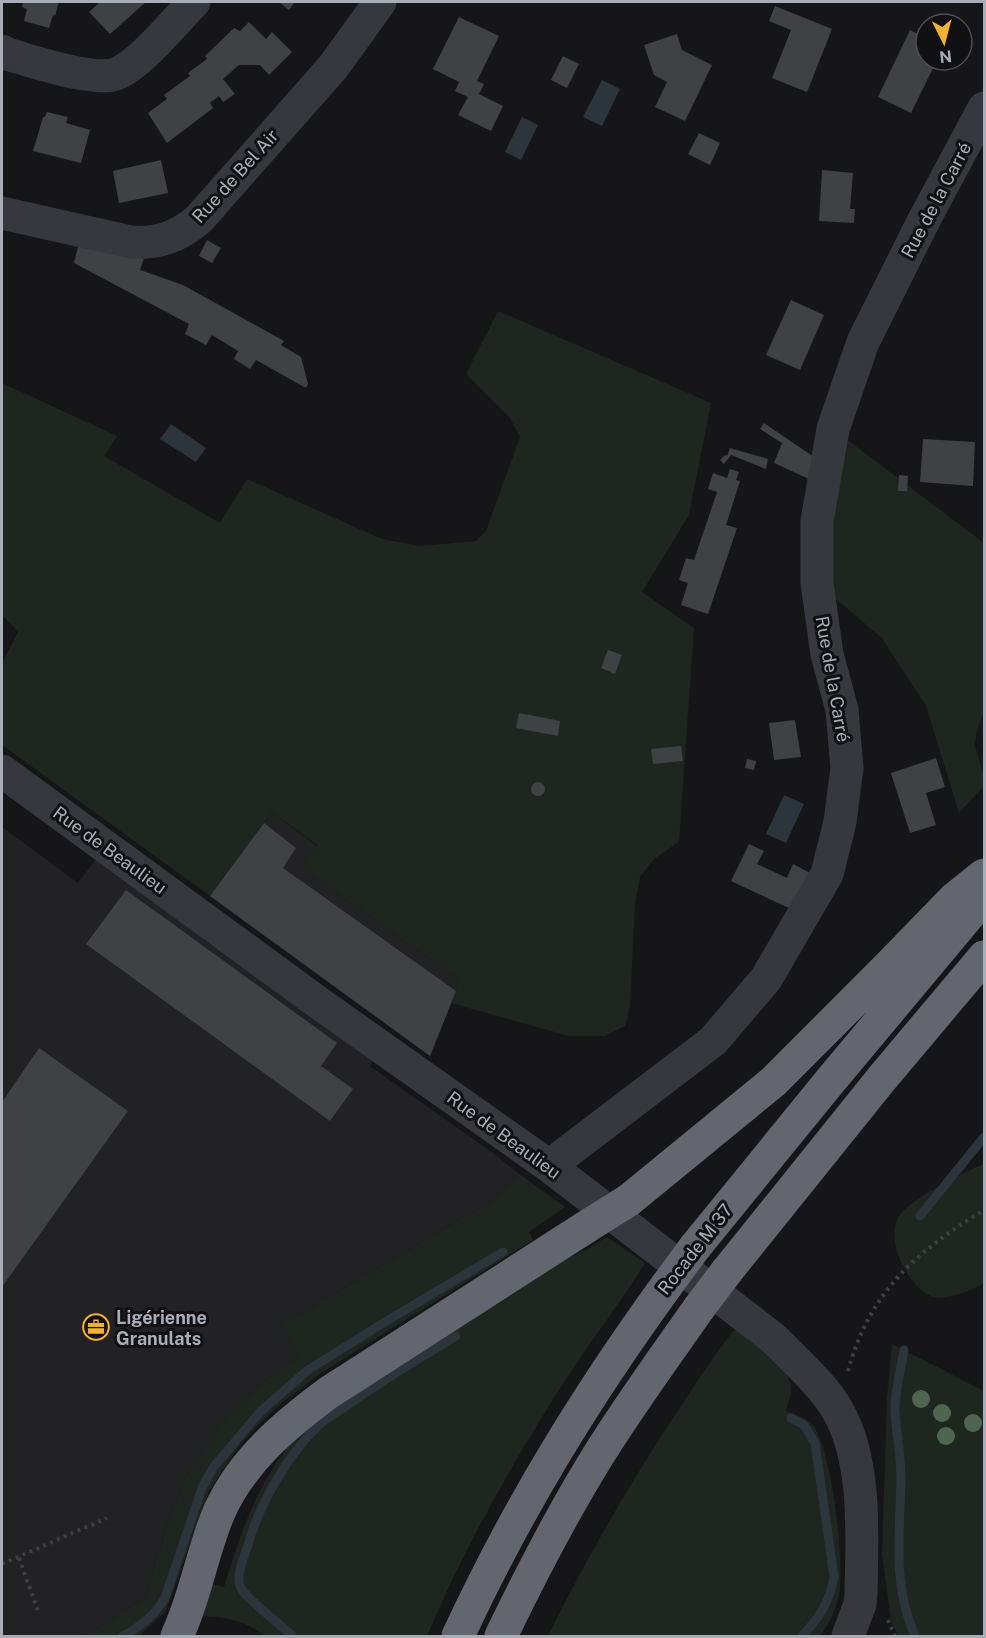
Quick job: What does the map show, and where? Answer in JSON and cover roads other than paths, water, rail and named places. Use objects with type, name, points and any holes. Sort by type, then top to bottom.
[{"type":"highway","points":[[177,1636],[185,1619],[220,1510],[247,1466],[293,1419],[328,1393],[629,1200],[773,1082],[954,899],[984,874]]},
{"type":"highway","name":"Rocade M 37","points":[[458,1636],[496,1557],[537,1481],[617,1354],[695,1247],[984,897]]},
{"type":"highway","points":[[502,1636],[560,1521],[597,1459],[633,1401],[699,1308],[883,1077],[984,957]]},
{"type":"street","points":[[2,51],[87,75],[115,74],[130,67],[194,2]]},
{"type":"street","name":"Rue de Bel Air","points":[[2,213],[131,242],[149,243],[169,239],[186,230],[199,219],[333,67],[380,2]]},
{"type":"street","name":"Rue de la Carré","points":[[549,1166],[713,1041],[766,979],[827,874],[840,822],[847,768],[842,710],[827,654],[817,584],[817,521],[833,429],[863,342],[924,220],[984,108]]},
{"type":"street","name":"Rue de Beaulieu","points":[[2,771],[323,1006],[549,1166],[773,1338],[804,1368],[838,1409],[849,1433],[855,1456],[860,1496],[861,1593],[860,1604],[848,1636]]},
{"type":"street","name":"Rue de Beaulieu","points":[[861,1593],[872,1636]]},
{"type":"waterway","points":[[920,1216],[984,1137]]},
{"type":"waterway","points":[[123,1636],[147,1620],[165,1598],[202,1488],[213,1468],[260,1412],[308,1370],[503,1252]]},
{"type":"waterway","points":[[292,1636],[248,1597],[239,1581],[243,1558],[268,1495],[297,1450],[319,1425],[386,1379],[456,1336]]},
{"type":"waterway","points":[[904,1350],[895,1409],[901,1469],[899,1558],[903,1597],[915,1636]]},
{"type":"waterway","points":[[791,1418],[804,1425],[815,1443],[834,1577],[823,1609],[802,1636]]},
{"type":"place","name":"Ligérienne Granulats","points":[[96,1327]]}]
